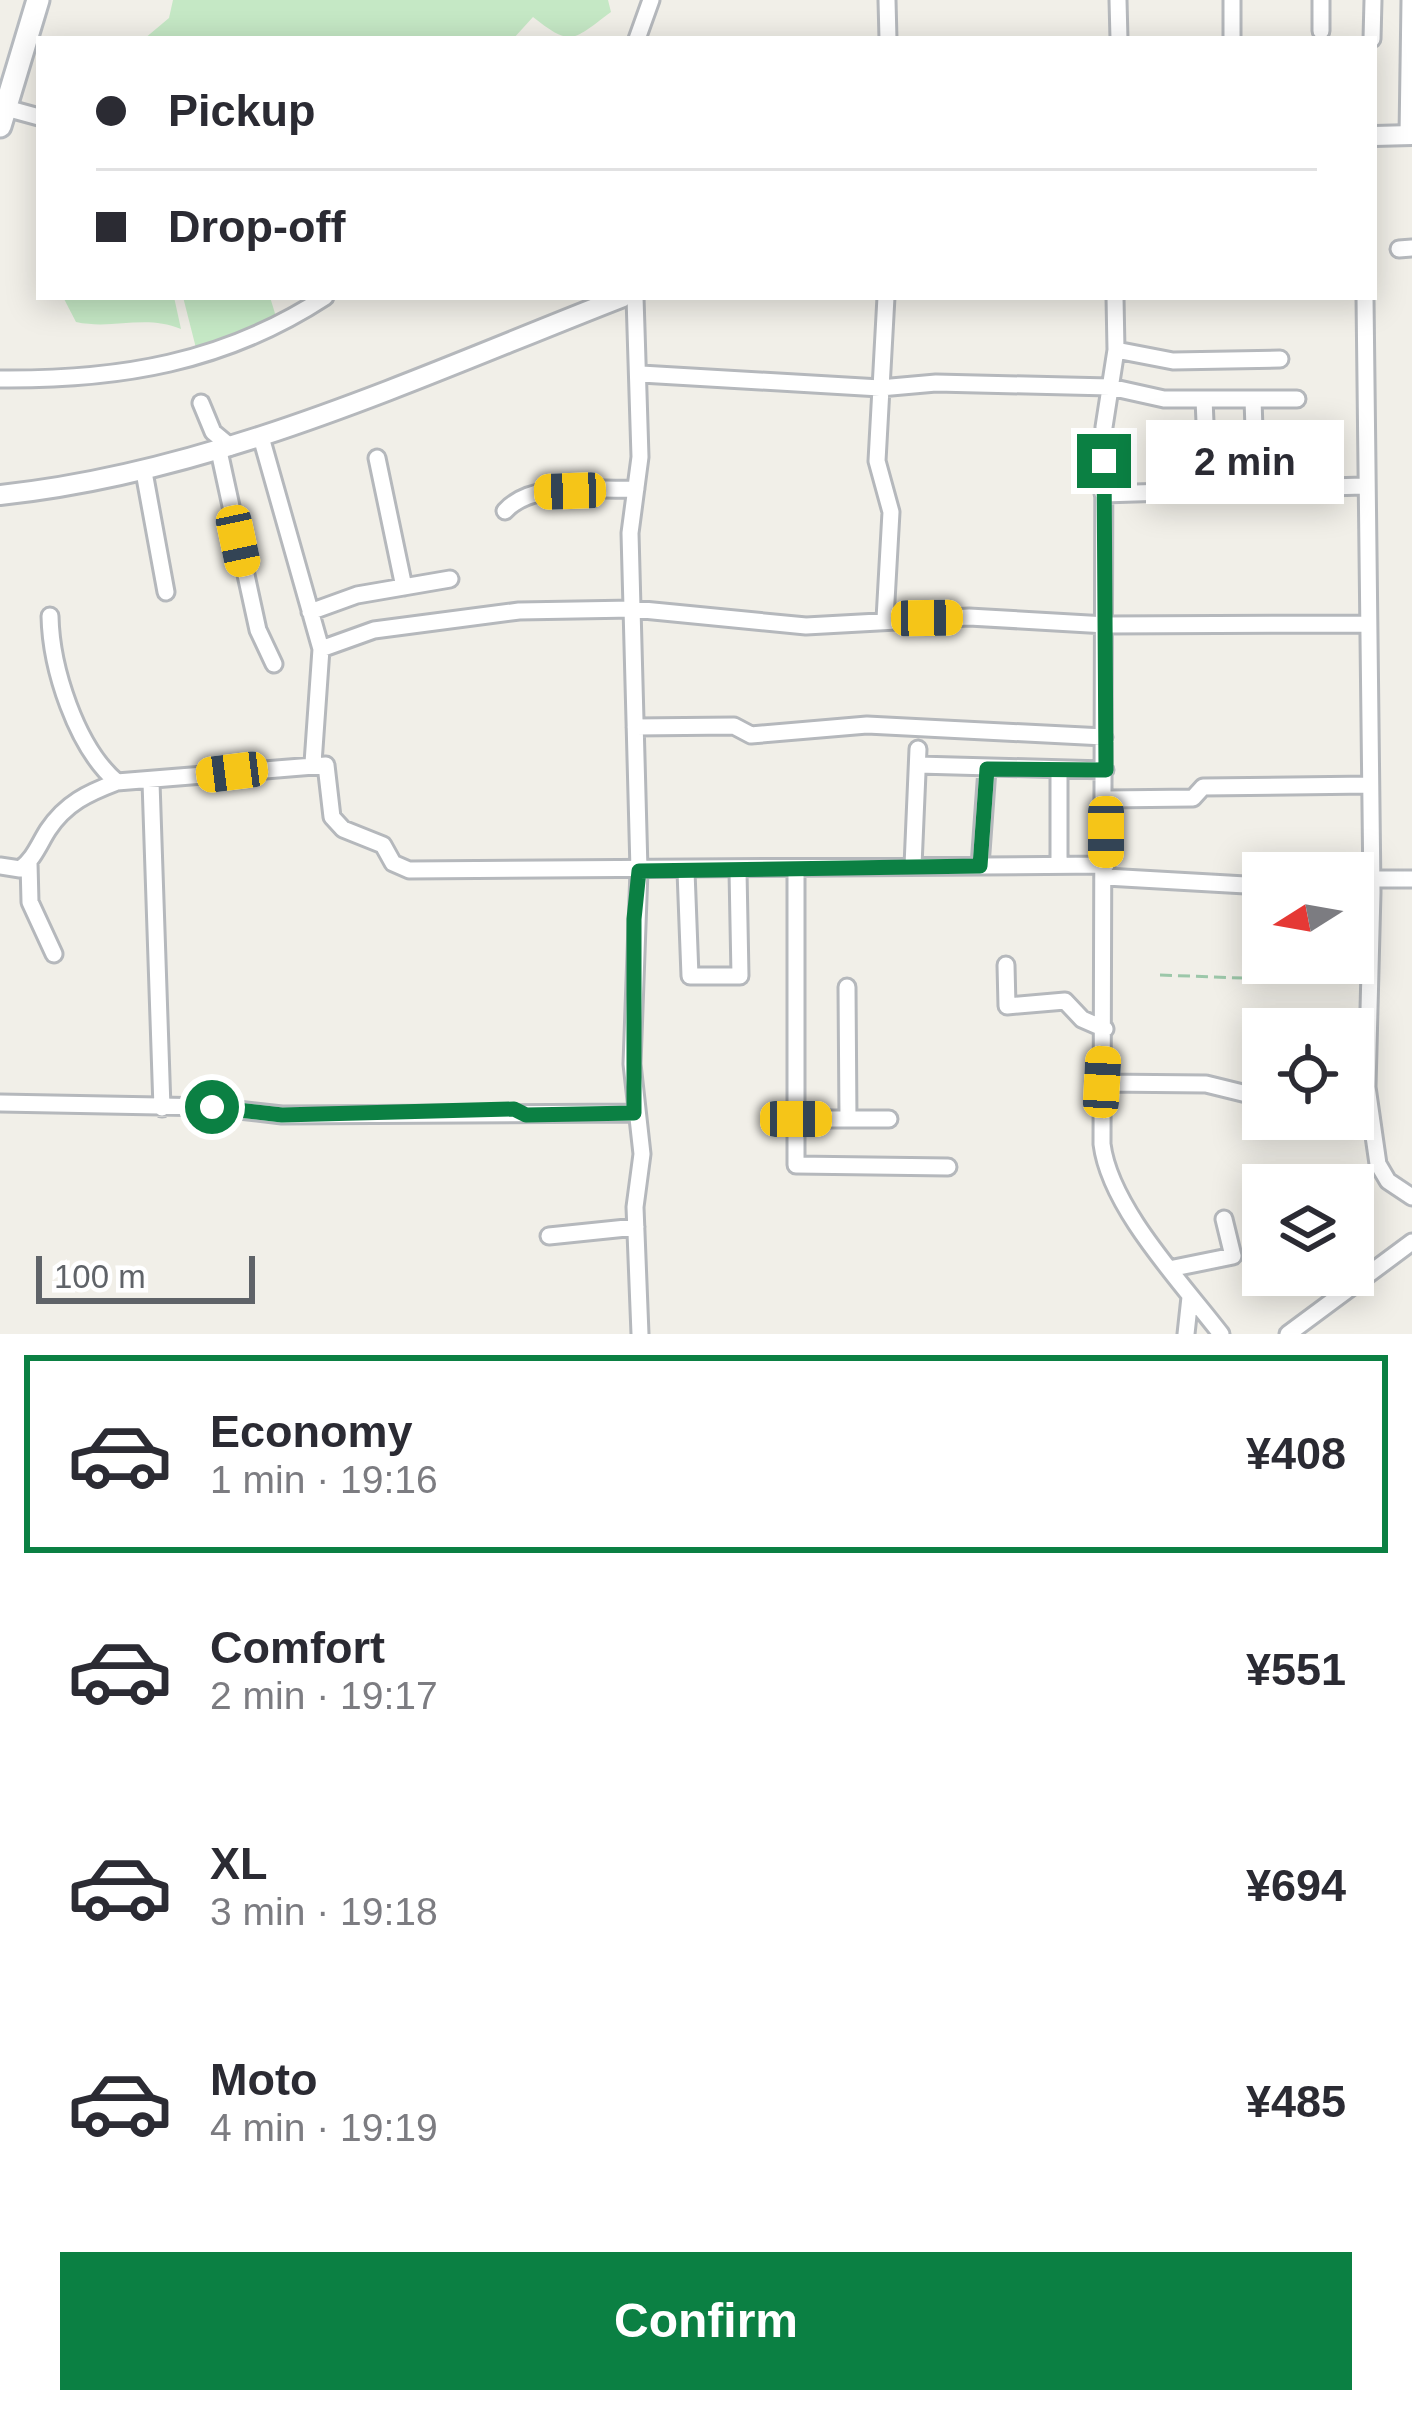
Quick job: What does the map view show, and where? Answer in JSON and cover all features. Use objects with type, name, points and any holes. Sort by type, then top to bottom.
[{"type":"main road","points":[[3,117],[38,0]]},
{"type":"street","points":[[638,36],[651,0]]},
{"type":"street","points":[[886,0],[888,36]]},
{"type":"street","points":[[1118,0],[1118,36]]},
{"type":"street","points":[[1232,0],[1232,36]]},
{"type":"street","points":[[1321,0],[1321,31]]},
{"type":"street","points":[[1372,36],[1373,0]]},
{"type":"street","points":[[1377,136],[1410,136],[1410,0]]},
{"type":"street","points":[[3,117],[36,117]]},
{"type":"street","points":[[0,379],[89,379],[196,359],[284,323],[320,300]]},
{"type":"street","points":[[0,495],[144,472],[225,449],[615,300]]},
{"type":"street","points":[[635,300],[640,374],[630,533],[639,871],[634,919],[634,1113],[642,1154],[636,1227],[640,1334]]},
{"type":"street","points":[[885,619],[890,512],[877,461],[886,300]]},
{"type":"street","points":[[1115,300],[1116,350],[1103,494],[1105,1164],[1169,1269],[1221,1334]]},
{"type":"street","points":[[1365,300],[1371,852]]},
{"type":"street","points":[[1116,350],[1173,361],[1280,359]]},
{"type":"street","points":[[640,374],[880,388],[936,383],[1110,387],[1164,399],[1297,399]]},
{"type":"street","points":[[1204,399],[1208,492]]},
{"type":"street","points":[[1252,399],[1256,490]]},
{"type":"street","points":[[201,403],[225,449],[258,630],[274,664]]},
{"type":"street","points":[[261,437],[321,650],[313,763]]},
{"type":"street","points":[[377,458],[404,587]]},
{"type":"street","points":[[144,472],[166,592]]},
{"type":"street","points":[[1103,494],[1364,486]]},
{"type":"street","points":[[505,511],[518,496],[636,489]]},
{"type":"street","points":[[310,612],[450,579]]},
{"type":"street","points":[[321,650],[374,631],[461,617],[634,609],[806,626],[885,619],[1106,625],[1366,624]]},
{"type":"street","points":[[50,616],[50,658],[60,687],[104,771],[117,782]]},
{"type":"street","points":[[635,728],[734,725],[751,735],[868,725],[879,730],[1104,737]]},
{"type":"street","points":[[913,866],[918,757],[987,769],[1106,770]]},
{"type":"street","points":[[0,866],[20,868],[29,862],[50,826],[76,799],[117,782],[313,763],[326,765],[332,817],[344,830],[383,845],[393,862],[410,870],[796,872],[1059,865],[1242,884]]},
{"type":"street","points":[[980,866],[987,769]]},
{"type":"street","points":[[1059,771],[1059,865]]},
{"type":"street","points":[[151,782],[162,1108]]},
{"type":"street","points":[[1107,799],[1193,798],[1203,787],[1370,784]]},
{"type":"street","points":[[29,862],[30,902],[53,954]]},
{"type":"street","points":[[686,871],[690,976],[740,976],[738,871]]},
{"type":"street","points":[[796,872],[796,1165],[948,1166]]},
{"type":"street","points":[[1374,885],[1412,880]]},
{"type":"street","points":[[1006,965],[1007,1006],[1065,1001],[1082,1019],[1105,1029]]},
{"type":"street","points":[[847,987],[848,1118]]},
{"type":"street","points":[[1102,1082],[1206,1084],[1242,1093]]},
{"type":"street","points":[[0,1103],[212,1107],[282,1115],[514,1109],[526,1115],[634,1113]]},
{"type":"street","points":[[796,1119],[889,1119]]},
{"type":"street","points":[[1371,1140],[1388,1181],[1412,1197]]},
{"type":"street","points":[[1169,1269],[1233,1256],[1224,1219]]},
{"type":"street","points":[[549,1236],[636,1227]]},
{"type":"street","points":[[1288,1334],[1412,1242]]},
{"type":"street","points":[[1186,1334],[1190,1297]]},
{"type":"path","points":[[1160,975],[1242,980]]},
{"type":"green space","points":[[173,0],[608,0],[611,12],[575,36],[556,33],[533,17],[516,36],[148,36],[169,18]]},
{"type":"green space","points":[[65,300],[175,300],[181,329],[155,323],[76,322]]},
{"type":"green space","points":[[184,300],[271,300],[277,320],[197,352]]},
{"type":"route","points":[[212,1107],[282,1115],[514,1109],[526,1115],[634,1113],[634,919],[639,871],[980,866],[987,769],[1106,770],[1104,461]]}]
